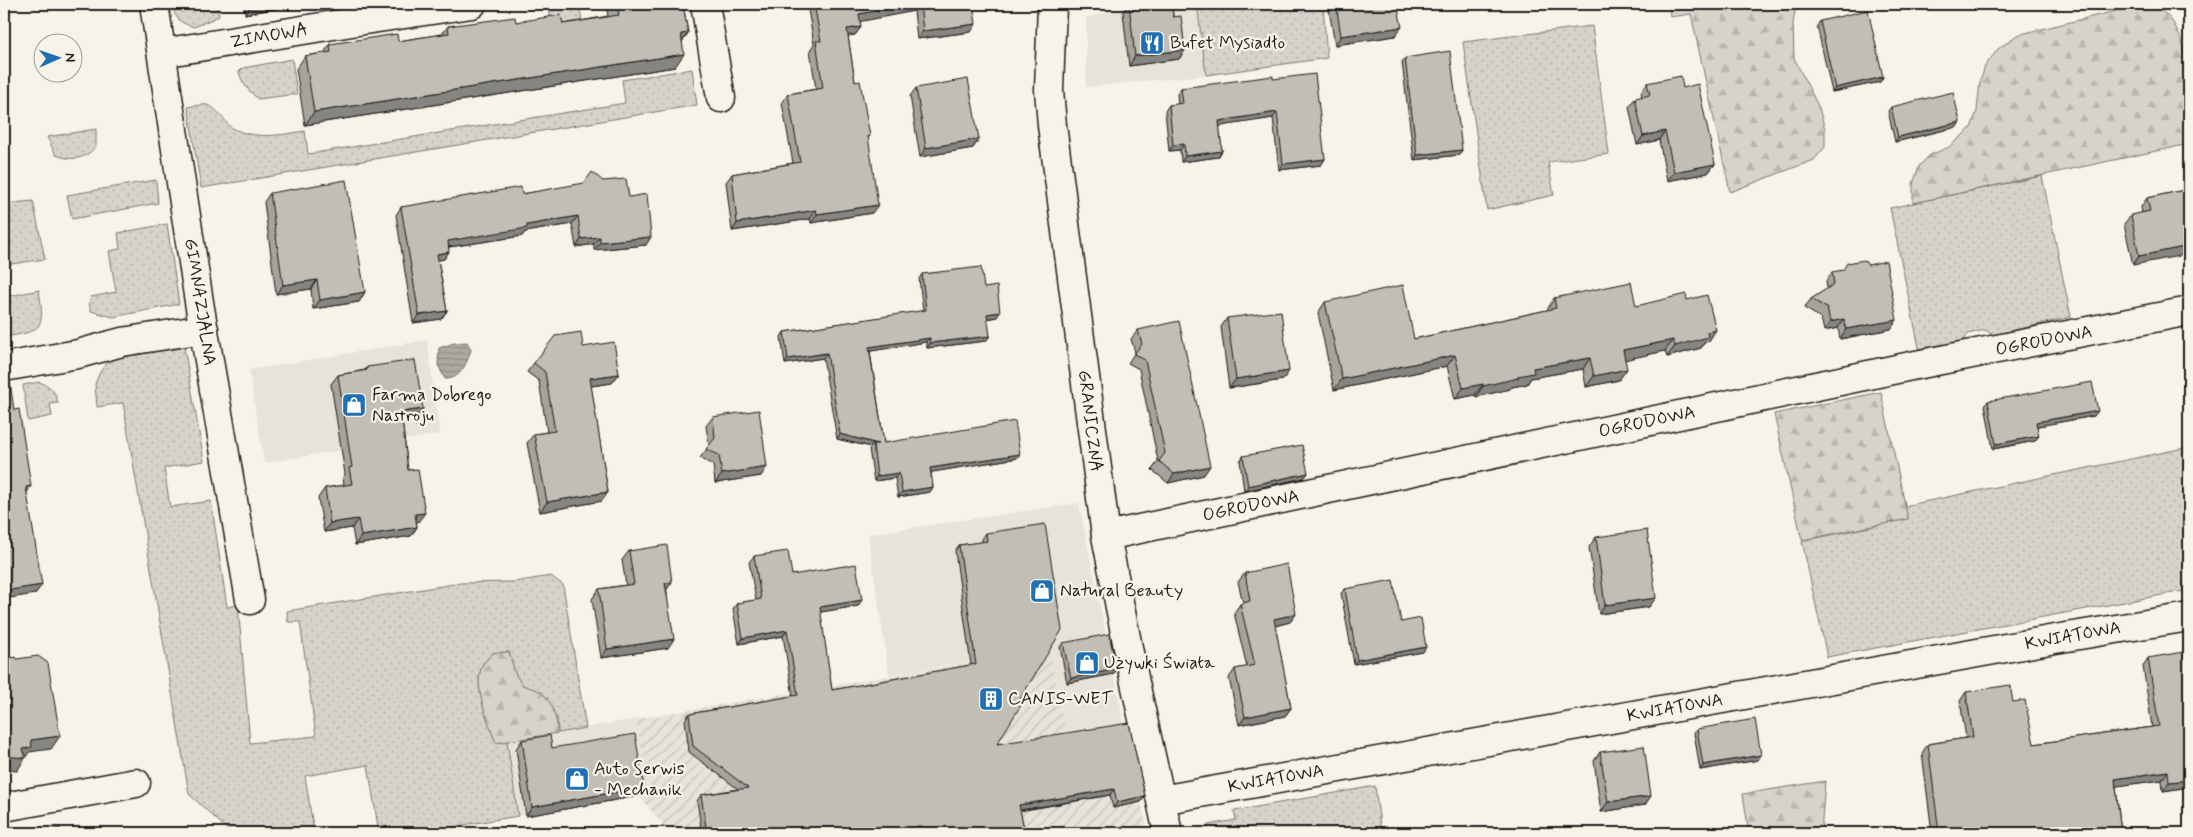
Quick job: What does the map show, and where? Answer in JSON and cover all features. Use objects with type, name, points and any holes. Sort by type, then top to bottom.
[{"type":"street","name":"GIMNAZJALNA","points":[[154,4],[204,328],[250,600]]},
{"type":"street","name":"ZIMOWA","points":[[162,53],[356,13],[472,4]]},
{"type":"street","points":[[705,4],[720,98]]},
{"type":"street","name":"GRANICZNA","points":[[1052,4],[1049,90],[1052,125],[1106,536],[1168,833]]},
{"type":"street","name":"OGRODOWA","points":[[1106,536],[1902,368],[2189,311]]},
{"type":"street","points":[[4,366],[78,354],[122,342],[204,328]]},
{"type":"street","name":"KWIATOWA","points":[[1161,800],[2055,639],[2189,617]]},
{"type":"street","points":[[4,808],[136,784]]},
{"type":"shaded area","points":[[1150,4],[1197,4],[1206,75],[1086,87],[1086,18],[1118,9]]},
{"type":"shaded area","points":[[427,340],[440,434],[264,463],[249,370]]},
{"type":"shaded area","points":[[467,342],[471,350],[468,360],[455,377],[445,379],[438,365],[439,348],[454,343]]},
{"type":"shaded area","points":[[1079,503],[1125,728],[1067,738],[1048,649],[889,675],[868,534]]},
{"type":"shaded area","points":[[1049,649],[1067,738],[1125,728],[1148,833],[670,833],[640,797],[649,793],[636,719]]},
{"type":"shaded area","name":"Auto Serwis - Mechanik","points":[[636,719],[649,793],[640,797],[518,816],[507,741]]},
{"type":"green space","points":[[172,4],[217,4],[219,16],[194,27],[179,20]]},
{"type":"green space","points":[[548,4],[579,4],[583,27],[560,30],[551,21]]},
{"type":"green space","points":[[1197,4],[1323,4],[1327,58],[1206,75]]},
{"type":"green space","points":[[1669,4],[1796,4],[1793,24],[1794,58],[1819,108],[1825,129],[1825,147],[1814,160],[1730,192],[1691,14],[1670,17]]},
{"type":"green space","points":[[2149,7],[2163,12],[2173,22],[2180,37],[2189,93],[2189,144],[1913,203],[1913,184],[1919,166],[1930,155],[1949,147],[1971,128],[1977,111],[1980,82],[1985,66],[1998,49],[2017,35],[2128,8]]},
{"type":"green space","points":[[1592,26],[1609,154],[1548,162],[1554,195],[1487,210],[1463,42]]},
{"type":"green space","points":[[292,59],[297,94],[258,99],[246,87],[239,72],[243,68]]},
{"type":"green space","points":[[692,69],[697,105],[201,188],[188,107],[205,105],[212,107],[232,128],[250,134],[268,136],[305,131],[308,154],[625,103],[622,80]]},
{"type":"green space","points":[[96,129],[96,146],[83,157],[78,158],[56,155],[47,137]]},
{"type":"green space","points":[[2042,176],[2071,317],[1993,335],[1985,330],[1968,334],[1963,341],[1920,352],[1890,208]]},
{"type":"green space","points":[[156,180],[158,203],[72,219],[67,195]]},
{"type":"green space","points":[[33,201],[45,259],[4,265],[4,204]]},
{"type":"green space","points":[[167,224],[179,304],[113,317],[91,311],[89,303],[91,297],[116,292],[109,251],[120,249],[118,233]]},
{"type":"green space","points":[[39,290],[41,321],[38,326],[26,333],[4,337],[4,297]]},
{"type":"green space","points":[[184,347],[204,461],[164,468],[170,507],[211,501],[227,607],[238,605],[250,743],[316,736],[300,622],[288,622],[287,611],[460,583],[513,582],[551,576],[563,585],[586,728],[558,733],[557,719],[541,692],[522,685],[515,673],[509,652],[493,653],[483,665],[479,677],[483,706],[496,743],[507,741],[518,816],[415,833],[379,833],[368,765],[305,776],[314,833],[231,833],[189,794],[123,403],[97,407],[95,384],[100,372],[107,363],[115,358]]},
{"type":"green space","points":[[39,382],[47,385],[52,390],[58,403],[50,404],[52,416],[28,421],[23,385]]},
{"type":"green space","points":[[1881,392],[1908,519],[1802,540],[1774,414]]},
{"type":"green space","points":[[2189,447],[2189,590],[1827,657],[1802,541],[1908,519],[1904,506]]},
{"type":"green space","points":[[509,652],[515,673],[522,685],[541,692],[549,700],[558,733],[496,743],[483,706],[479,677],[483,665],[493,653]]},
{"type":"green space","points":[[1825,781],[1821,833],[1749,833],[1743,794]]},
{"type":"green space","points":[[1375,786],[1381,833],[1202,833],[1207,825],[1236,820],[1234,811]]},
{"type":"building","points":[[617,4],[683,4],[688,33],[681,34],[684,54],[314,112],[305,56],[331,52],[330,44],[397,34],[398,41],[449,33],[448,26],[515,17],[516,22],[561,15],[563,24],[619,15]]},
{"type":"building","points":[[814,4],[915,4],[859,14],[861,27],[847,29],[855,82],[860,81],[870,136],[868,136],[878,205],[817,214],[816,210],[737,223],[732,174],[800,162],[788,94],[823,88],[816,41],[821,41]]},
{"type":"building","points":[[920,4],[973,4],[976,24],[923,31]]},
{"type":"building","name":"Bufet Mysiadło","points":[[1129,4],[1172,4],[1173,17],[1181,16],[1185,50],[1135,56]]},
{"type":"building","points":[[1336,4],[1397,4],[1402,27],[1341,36]]},
{"type":"building","points":[[1868,10],[1883,77],[1835,88],[1820,21]]},
{"type":"building","points":[[1450,51],[1462,150],[1417,155],[1405,58]]},
{"type":"building","points":[[1315,74],[1325,159],[1283,164],[1277,112],[1219,121],[1222,151],[1185,156],[1184,144],[1173,145],[1169,105],[1183,103],[1181,88],[1273,76],[1273,79]]},
{"type":"building","points":[[1681,76],[1683,88],[1698,84],[1715,164],[1674,172],[1665,131],[1643,136],[1635,98],[1650,95],[1647,83]]},
{"type":"building","points":[[968,79],[979,139],[926,148],[916,88]]},
{"type":"building","points":[[1953,92],[1960,122],[1898,137],[1891,107]]},
{"type":"building","points":[[592,172],[603,181],[626,179],[629,197],[647,194],[651,237],[600,242],[600,237],[581,239],[578,216],[527,225],[527,228],[448,241],[449,252],[437,254],[447,311],[419,315],[401,207],[521,187],[522,194],[584,183]]},
{"type":"building","points":[[346,180],[365,292],[320,300],[317,280],[283,285],[270,193]]},
{"type":"building","points":[[2189,189],[2189,246],[2139,256],[2131,215],[2150,211],[2147,198]]},
{"type":"building","points":[[1864,260],[1868,265],[1886,261],[1897,320],[1846,329],[1844,319],[1830,322],[1827,308],[1811,299],[1834,284],[1832,272],[1843,270],[1847,263]]},
{"type":"building","points":[[981,267],[984,288],[997,286],[1000,312],[987,314],[990,336],[930,343],[930,338],[869,347],[884,443],[1015,421],[1020,454],[930,468],[933,487],[902,492],[899,473],[877,476],[873,444],[878,444],[840,434],[827,353],[788,359],[784,332],[926,310],[922,274]]},
{"type":"building","points":[[1631,282],[1636,306],[1686,294],[1687,300],[1707,295],[1716,330],[1707,332],[1708,337],[1675,346],[1673,340],[1623,350],[1627,369],[1594,376],[1590,358],[1533,368],[1534,373],[1518,376],[1518,378],[1483,386],[1483,384],[1463,388],[1455,355],[1342,379],[1325,302],[1403,285],[1414,339],[1556,308],[1554,298]]},
{"type":"building","points":[[1281,311],[1289,371],[1236,379],[1227,318]]},
{"type":"building","points":[[1179,321],[1210,466],[1174,474],[1159,461],[1165,453],[1145,360],[1134,354],[1142,344],[1138,330]]},
{"type":"building","points":[[581,332],[583,347],[614,342],[619,374],[590,378],[608,492],[547,502],[534,434],[555,431],[545,372],[534,363],[555,336]]},
{"type":"building","points":[[415,360],[423,409],[401,412],[408,470],[418,469],[425,513],[415,514],[417,527],[361,536],[358,519],[330,523],[325,488],[352,484],[349,468],[352,467],[338,375],[367,370],[367,367]]},
{"type":"building","points":[[10,382],[14,410],[19,409],[31,486],[26,487],[42,585],[4,591],[4,383]]},
{"type":"building","points":[[2092,382],[2098,411],[2036,422],[2039,436],[1996,444],[1988,401]]},
{"type":"building","points":[[759,410],[767,467],[722,474],[719,455],[706,449],[715,438],[713,417]]},
{"type":"building","points":[[1302,445],[1308,473],[1248,486],[1243,456]]},
{"type":"building","points":[[1045,524],[1062,630],[1020,699],[1021,705],[997,744],[1129,723],[1145,796],[1117,802],[1114,789],[1019,805],[1025,833],[720,833],[706,827],[701,795],[748,788],[693,746],[689,714],[798,695],[787,630],[743,638],[737,603],[761,599],[754,556],[788,551],[792,575],[856,564],[862,600],[820,607],[832,690],[976,664],[959,545],[987,541],[986,533]]},
{"type":"building","points":[[1647,530],[1656,598],[1605,605],[1596,537]]},
{"type":"building","points":[[667,545],[672,582],[665,583],[674,639],[607,649],[599,589],[634,584],[629,551]]},
{"type":"building","points":[[1287,564],[1296,614],[1274,619],[1291,708],[1245,717],[1235,669],[1255,665],[1240,604],[1250,601],[1245,573]]},
{"type":"building","points":[[1393,580],[1401,622],[1421,618],[1426,647],[1357,660],[1345,589]]},
{"type":"building","name":"Używki Świata","points":[[1109,634],[1117,669],[1071,678],[1063,643]]},
{"type":"building","points":[[2189,651],[2189,780],[2169,782],[2168,771],[2115,779],[2121,833],[1939,833],[1928,744],[1973,737],[1966,692],[2010,685],[2013,702],[2025,700],[2034,744],[2159,726],[2148,658]]},
{"type":"building","points":[[38,656],[48,663],[60,736],[31,740],[32,747],[23,749],[26,758],[4,756],[4,659]]},
{"type":"building","points":[[1755,719],[1761,755],[1703,765],[1697,729]]},
{"type":"building","name":"Auto Serwis - Mechanik","points":[[635,734],[644,787],[532,807],[522,740],[550,735],[552,748]]},
{"type":"building","points":[[1644,746],[1651,796],[1608,802],[1600,752]]},
{"type":"building","points":[[60,828],[61,833],[30,833]]},
{"type":"place","name":"Bufet Mysiadło","points":[[1152,43]]},
{"type":"place","name":"Farma Dobrego Nastroju","points":[[354,405]]},
{"type":"place","name":"Natural Beauty","points":[[1042,591]]},
{"type":"place","name":"Używki Świata","points":[[1087,663]]},
{"type":"place","name":"CANIS-WET","points":[[991,699]]},
{"type":"place","name":"Auto Serwis - Mechanik","points":[[577,779]]}]
